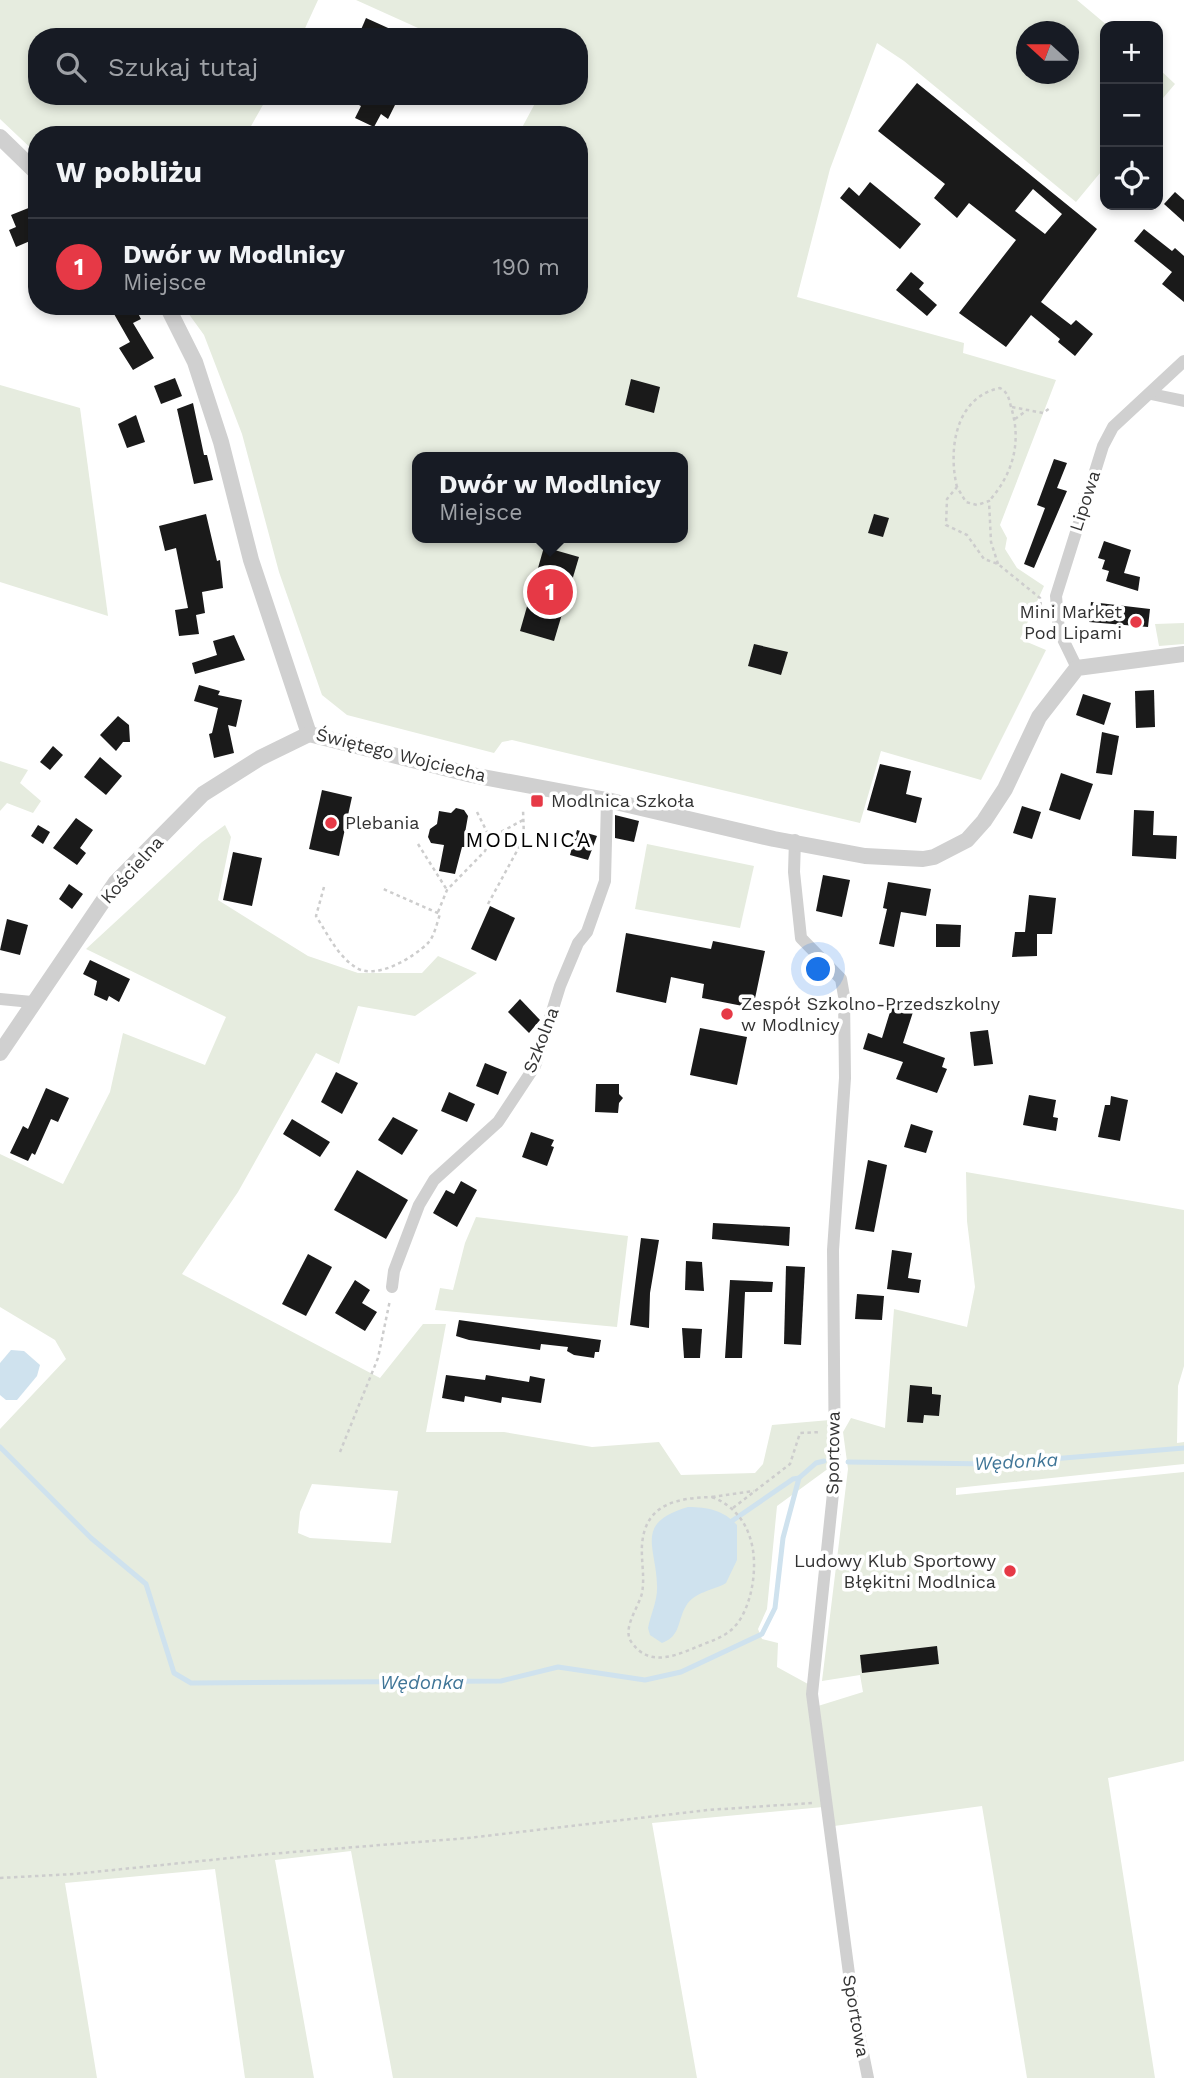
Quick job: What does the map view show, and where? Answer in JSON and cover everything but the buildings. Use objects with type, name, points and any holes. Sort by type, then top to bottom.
[{"type":"street","points":[[0,137],[28,164]]},
{"type":"street","name":"Świętego Wojciecha","points":[[172,315],[195,362],[221,442],[251,560],[272,616],[309,733],[472,775],[607,800],[774,839],[795,840],[878,858],[900,860],[934,857],[967,839],[984,821],[1005,789],[1039,717],[1077,668]]},
{"type":"street","name":"Lipowa","points":[[1077,668],[1059,631],[1055,609],[1063,568],[1108,436],[1125,415],[1184,361]]},
{"type":"street","points":[[1151,394],[1184,401]]},
{"type":"street","points":[[1077,668],[1184,654]]},
{"type":"street","name":"Kościelna","points":[[0,1053],[32,1002],[116,882],[203,794],[260,758],[309,733]]},
{"type":"street","name":"Szkolna","points":[[392,1287],[394,1271],[419,1205],[434,1180],[498,1122],[535,1066],[560,986],[579,943],[587,932],[606,881],[607,800]]},
{"type":"street","name":"Sportowa","points":[[795,840],[794,872],[801,938],[841,979],[844,996],[845,1078],[833,1250],[835,1474],[812,1695],[853,2004],[868,2078]]},
{"type":"street","points":[[0,999],[32,1002]]},
{"type":"path","points":[[989,501],[976,505],[966,502],[957,488],[951,463],[953,445],[970,405],[983,394],[1000,388],[1005,391],[1012,407],[1017,432],[1011,468],[989,501],[991,542],[998,564]]},
{"type":"path","points":[[1012,407],[1043,413],[1050,408]]},
{"type":"path","points":[[1015,419],[1026,411]]},
{"type":"path","points":[[957,488],[947,499],[946,525],[967,535],[984,559],[998,564],[1040,598],[1042,609]]},
{"type":"path","points":[[488,904],[524,838],[523,809]]},
{"type":"path","points":[[477,812],[490,838]]},
{"type":"path","points":[[324,887],[316,916],[344,958],[357,970],[372,971],[398,964],[429,942],[447,890],[485,851],[490,838],[523,820]]},
{"type":"path","points":[[418,844],[447,890]]},
{"type":"path","points":[[380,888],[438,912]]},
{"type":"path","points":[[340,1452],[378,1359],[392,1287]]},
{"type":"path","points":[[733,1508],[790,1464],[800,1433],[835,1430]]},
{"type":"path","points":[[712,1497],[733,1508],[743,1520],[754,1555],[753,1585],[747,1606],[737,1624],[721,1637],[674,1657],[658,1659],[645,1654],[631,1643],[628,1634],[642,1594],[642,1543],[652,1517],[666,1504],[680,1498],[754,1491]]},
{"type":"path","points":[[0,1878],[74,1874],[269,1854],[468,1838],[708,1810],[826,1801]]},
{"type":"shaded area","points":[[0,0],[318,0],[305,28],[28,28],[28,105],[263,105],[251,126],[28,126],[28,145],[0,119]]},
{"type":"shaded area","points":[[356,0],[1077,0],[1102,21],[1100,173],[1076,202],[904,61],[877,43],[830,169],[797,297],[964,343],[963,353],[1056,380],[1000,525],[1007,538],[1005,549],[1017,568],[1044,586],[1020,639],[1046,650],[981,780],[881,751],[860,823],[512,740],[502,742],[494,753],[347,715],[322,695],[279,572],[242,434],[204,335],[190,315],[588,315],[588,126],[523,126],[534,105],[588,105],[588,28],[418,28]]},
{"type":"shaded area","points":[[1163,73],[1175,84],[1163,98]]},
{"type":"shaded area","points":[[0,385],[80,408],[108,616],[0,582]]},
{"type":"shaded area","points":[[1184,623],[1184,644],[1159,646],[1155,624]]},
{"type":"shaded area","points":[[0,761],[28,770],[20,783],[41,801],[33,813],[7,803],[0,811]]},
{"type":"shaded area","points":[[225,825],[231,837],[218,900],[308,956],[358,973],[422,973],[438,956],[477,973],[415,1016],[358,1006],[339,1064],[316,1053],[238,1192],[182,1274],[380,1378],[423,1324],[446,1324],[426,1432],[504,1432],[592,1447],[659,1442],[681,1475],[755,1473],[763,1464],[772,1425],[830,1420],[829,1468],[777,1506],[767,1609],[758,1629],[762,1639],[778,1643],[777,1667],[808,1684],[823,1807],[652,1823],[697,2078],[393,2078],[351,1851],[275,1860],[314,2078],[245,2078],[215,1869],[65,1883],[97,2078],[0,2078],[0,1429],[66,1359],[55,1340],[0,1307],[0,1154],[63,1184],[110,1092],[123,1033],[205,1065],[226,1017],[86,949],[202,842]],"holes":[[[312,1484],[398,1491],[391,1543],[310,1538],[298,1533],[300,1512]]]},
{"type":"shaded area","points":[[647,844],[754,866],[740,928],[635,909]]},
{"type":"shaded area","points":[[966,1172],[1184,1210],[1184,1366],[1178,1386],[1177,1443],[1184,1442],[1184,1464],[956,1488],[956,1495],[1184,1472],[1184,1761],[1108,1778],[1155,2078],[1027,2078],[982,1806],[834,1826],[818,1706],[863,1692],[860,1675],[822,1681],[848,1469],[843,1432],[851,1418],[885,1428],[894,1309],[967,1327],[975,1287],[967,1221]]},
{"type":"shaded area","points":[[476,1217],[628,1236],[617,1327],[435,1310],[440,1288],[453,1290],[465,1243]]},
{"type":"water","points":[[11,1350],[24,1351],[40,1365],[37,1376],[17,1400],[6,1400],[0,1395],[0,1363]]},
{"type":"water","points":[[688,1507],[715,1510],[737,1525],[737,1560],[726,1583],[699,1594],[690,1601],[676,1632],[662,1643],[650,1635],[648,1628],[657,1591],[652,1537],[660,1520]]},
{"type":"waterway","name":"Wędonka","points":[[0,1447],[91,1538],[146,1584],[174,1673],[191,1683],[501,1681],[558,1667],[645,1680],[681,1672],[762,1634],[775,1608],[783,1538],[799,1478],[816,1463],[824,1461]]},
{"type":"waterway","name":"Wędonka","points":[[848,1462],[992,1464],[1184,1448]]},
{"type":"waterway","points":[[729,1523],[793,1479],[799,1478]]},
{"type":"place","name":"Dwór w Modlnicy","points":[[550,592]]},
{"type":"place","name":"Mini Market Pod Lipami","points":[[1136,622]]},
{"type":"place","name":"Modlnica Szkoła","points":[[537,801]]},
{"type":"place","name":"Plebania","points":[[331,823]]},
{"type":"place","name":"Zespół Szkolno-Przedszkolny w Modlnicy","points":[[727,1014]]},
{"type":"place","name":"Ludowy Klub Sportowy Błękitni Modlnica","points":[[1010,1571]]},
{"type":"district","name":"MODLNICA","points":[[529,840]]}]
